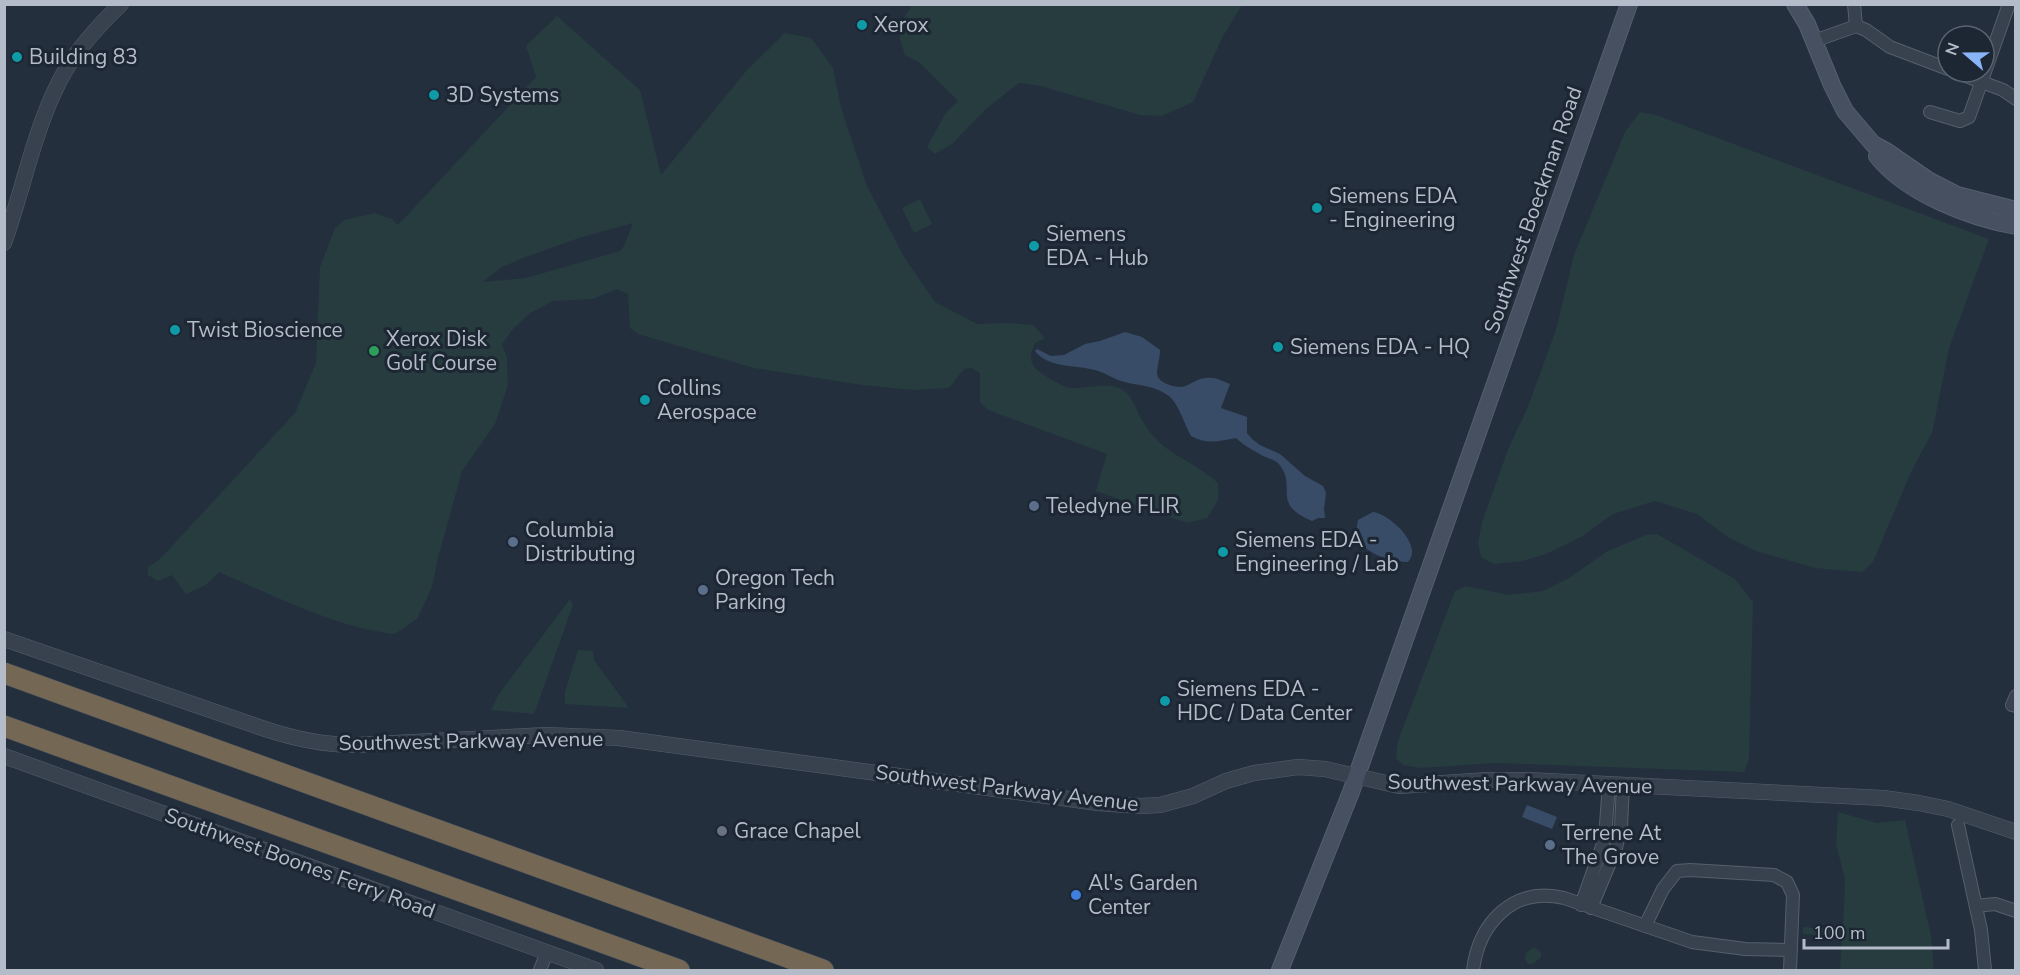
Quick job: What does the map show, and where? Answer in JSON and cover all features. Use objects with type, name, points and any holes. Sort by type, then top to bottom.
[{"type":"highway","points":[[4,673],[823,970]]},
{"type":"highway","points":[[4,726],[678,970]]},
{"type":"main road","name":"Southwest Boeckman Road","points":[[1280,970],[1317,881],[1356,777],[1629,4]]},
{"type":"main road","points":[[1795,4],[1845,111],[1873,144],[1928,180],[1957,195],[2016,210]]},
{"type":"main road","points":[[1873,144],[1877,157],[1928,195],[1965,213],[2016,226]]},
{"type":"street","points":[[4,243],[43,123],[60,79],[79,51],[121,4]]},
{"type":"street","points":[[1854,4],[1856,26]]},
{"type":"street","points":[[1996,42],[2009,4]]},
{"type":"street","points":[[1814,41],[1856,26],[1866,30],[1890,47],[1936,64]]},
{"type":"street","points":[[1930,112],[1952,120],[1965,120],[1969,117],[1981,84]]},
{"type":"street","points":[[1987,84],[2003,90],[2016,99]]},
{"type":"street","name":"Southwest Parkway Avenue","points":[[4,639],[265,729],[290,737],[328,744],[356,745],[546,735],[629,738],[1133,806],[1160,805],[1178,801],[1254,772],[1277,768],[1311,767],[1405,786],[1499,780],[1616,784],[1897,800],[1958,812],[2016,832]]},
{"type":"street","name":"Southwest Boones Ferry Road","points":[[4,756],[596,970]]},
{"type":"street","points":[[1586,906],[1605,838],[1616,784]]},
{"type":"street","points":[[1958,825],[1976,906],[1985,970]]},
{"type":"street","points":[[1645,926],[1663,889],[1677,872],[1690,870],[1773,875],[1787,882],[1793,895],[1790,970]]},
{"type":"street","points":[[1473,970],[1477,950],[1490,924],[1510,905],[1546,895],[1564,898],[1682,939],[1717,946],[1791,950]]},
{"type":"street","points":[[1976,906],[1995,904],[2016,911]]},
{"type":"street","points":[[540,970],[547,952]]},
{"type":"green space","points":[[912,5],[1242,5],[1223,36],[1193,102],[1162,116],[1140,115],[1041,86],[1019,83],[986,109],[952,144],[935,154],[927,147],[945,114],[958,101],[919,62],[905,55],[897,29]]},
{"type":"green space","points":[[557,16],[640,90],[661,175],[747,70],[785,33],[811,38],[833,68],[841,108],[867,186],[904,257],[935,302],[977,324],[1033,325],[1045,338],[1035,343],[1031,354],[1033,365],[1039,372],[1067,387],[1110,386],[1125,392],[1132,400],[1147,428],[1158,441],[1218,483],[1218,500],[1207,518],[1187,523],[1096,491],[1107,454],[988,410],[980,402],[980,373],[971,368],[964,369],[949,388],[912,390],[862,385],[754,368],[638,334],[630,328],[628,294],[617,289],[593,299],[553,301],[530,313],[513,329],[502,344],[507,358],[508,385],[495,424],[462,471],[432,587],[417,619],[395,634],[373,631],[328,618],[219,572],[206,585],[186,594],[172,575],[158,581],[148,575],[148,567],[160,559],[295,413],[316,363],[320,267],[335,228],[345,220],[374,213],[392,219],[398,225],[536,77],[526,46]],"holes":[[[633,223],[620,251],[526,278],[483,282],[500,268],[523,258],[582,237]]]},
{"type":"green space","points":[[1640,112],[1656,115],[1989,239],[1949,348],[1932,433],[1911,472],[1873,562],[1862,572],[1815,568],[1756,551],[1729,538],[1697,514],[1655,501],[1613,514],[1581,537],[1546,554],[1522,561],[1494,564],[1481,557],[1478,543],[1482,522],[1556,330],[1574,255],[1625,132]]},
{"type":"green space","points":[[920,199],[932,224],[914,233],[902,208]]},
{"type":"green space","points":[[1657,534],[1735,579],[1753,602],[1749,760],[1744,772],[1496,763],[1420,768],[1403,765],[1396,758],[1398,741],[1455,591],[1466,586],[1508,595],[1543,591],[1569,578],[1606,552],[1646,535]]},
{"type":"green space","points":[[570,599],[573,605],[534,714],[491,710],[499,694]]},
{"type":"green space","points":[[578,650],[593,651],[594,660],[629,708],[565,704],[565,692]]},
{"type":"green space","points":[[1838,812],[1877,823],[1905,820],[1931,936],[1934,970],[1840,970],[1842,936],[1803,934],[1803,927],[1843,929],[1845,879],[1836,844]]},
{"type":"green space","points":[[1534,947],[1541,952],[1541,957],[1533,964],[1528,964],[1525,959],[1526,953]]},
{"type":"water","points":[[1125,332],[1142,337],[1160,350],[1157,374],[1159,379],[1165,383],[1180,387],[1210,378],[1230,384],[1221,408],[1247,417],[1247,433],[1252,439],[1280,454],[1305,476],[1323,486],[1326,493],[1325,518],[1312,521],[1292,508],[1288,501],[1284,473],[1275,461],[1252,450],[1236,438],[1208,441],[1191,436],[1176,405],[1164,392],[1121,381],[1095,370],[1055,363],[1035,351],[1037,349],[1051,356],[1064,355],[1085,344]]},
{"type":"water","points":[[1373,512],[1387,518],[1403,531],[1412,547],[1412,555],[1408,562],[1389,559],[1371,552],[1359,539],[1358,520]]},
{"type":"water","points":[[1527,805],[1557,817],[1552,829],[1522,817]]},
{"type":"place","name":"Xerox","points":[[862,25]]},
{"type":"place","name":"Building 83","points":[[17,57]]},
{"type":"place","name":"3D Systems","points":[[434,95]]},
{"type":"place","name":"Siemens EDA - Engineering","points":[[1317,208]]},
{"type":"place","name":"Siemens EDA - Hub","points":[[1034,246]]},
{"type":"place","name":"Twist Bioscience","points":[[175,330]]},
{"type":"place","name":"Siemens EDA - HQ","points":[[1278,347]]},
{"type":"place","name":"Xerox Disk Golf Course","points":[[374,351]]},
{"type":"place","name":"Collins Aerospace","points":[[645,400]]},
{"type":"place","name":"Teledyne FLIR","points":[[1034,506]]},
{"type":"place","name":"Columbia Distributing","points":[[513,542]]},
{"type":"place","name":"Siemens EDA - Engineering / Lab","points":[[1223,552]]},
{"type":"place","name":"Oregon Tech Parking","points":[[703,590]]},
{"type":"place","name":"Siemens EDA - HDC / Data Center","points":[[1165,701]]},
{"type":"place","name":"Grace Chapel","points":[[722,831]]},
{"type":"place","name":"Terrene At The Grove","points":[[1550,845]]},
{"type":"place","name":"Al's Garden Center","points":[[1076,895]]}]
